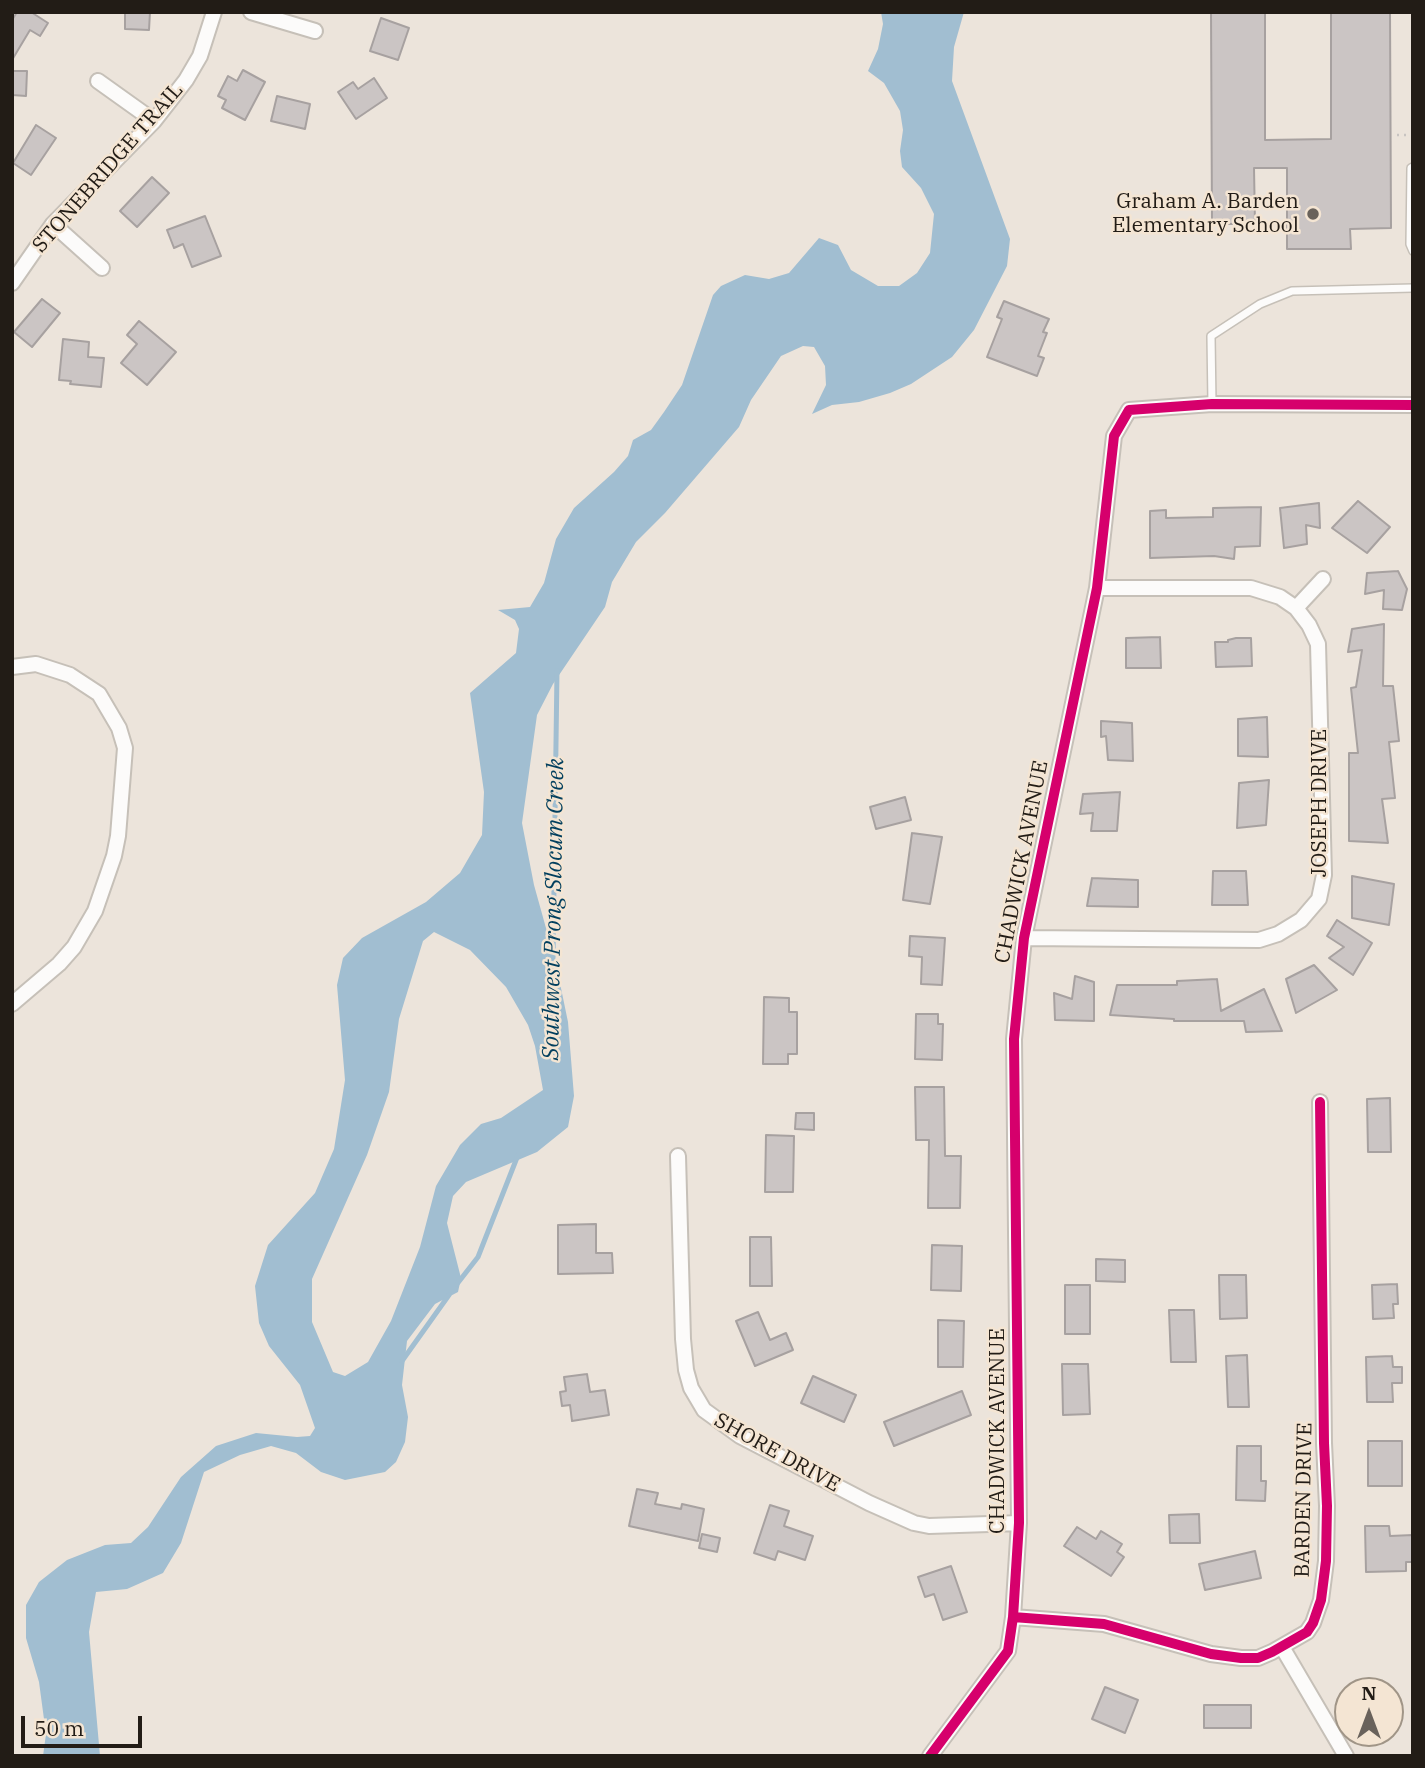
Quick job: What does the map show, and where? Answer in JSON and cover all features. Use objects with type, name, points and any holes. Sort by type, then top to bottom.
[{"type":"street","name":"STONEBRIDGE TRAIL","points":[[12,283],[53,224],[154,121],[186,79],[200,56],[214,12]]},
{"type":"street","points":[[251,12],[315,31]]},
{"type":"street","points":[[98,81],[154,121]]},
{"type":"street","points":[[53,224],[102,268]]},
{"type":"street","name":"CHADWICK AVENUE","points":[[930,1756],[1008,1651],[1013,1617],[1019,1523],[1014,1039],[1024,938],[1097,588],[1114,436],[1129,410],[1212,404],[1413,405]]},
{"type":"street","points":[[1296,608],[1323,579]]},
{"type":"street","name":"JOSEPH DRIVE","points":[[1024,938],[1259,940],[1278,934],[1301,920],[1319,899],[1324,875],[1318,644],[1309,625],[1296,608],[1280,597],[1251,587],[1097,588]]},
{"type":"street","points":[[12,667],[36,664],[70,676],[99,694],[110,710],[125,748],[118,836],[95,911],[74,947],[59,964],[12,1004]]},
{"type":"street","name":"BARDEN DRIVE","points":[[1013,1617],[1104,1624],[1211,1654],[1241,1658],[1258,1658],[1282,1647],[1307,1632],[1313,1623],[1321,1600],[1326,1561],[1327,1506],[1320,1102]]},
{"type":"street","name":"SHORE DRIVE","points":[[678,1156],[686,1370],[691,1388],[704,1410],[740,1436],[869,1503],[914,1523],[929,1527],[1019,1523]]},
{"type":"street","points":[[1282,1647],[1346,1756]]},
{"type":"lane","points":[[1413,167],[1410,244],[1413,251]]},
{"type":"lane","points":[[1212,404],[1211,337],[1260,304],[1292,291],[1413,289]]},
{"type":"path","points":[[1397,135],[1413,135]]},
{"type":"water","points":[[881,12],[964,12],[954,47],[952,81],[1010,239],[1007,266],[974,330],[952,357],[911,384],[890,393],[859,402],[832,405],[812,414],[826,385],[825,366],[814,347],[803,346],[781,356],[751,400],[739,427],[665,513],[636,542],[612,582],[605,607],[553,684],[537,715],[522,823],[534,885],[556,964],[568,1022],[574,1096],[568,1127],[537,1152],[466,1182],[453,1196],[447,1223],[461,1278],[458,1292],[435,1304],[407,1341],[402,1385],[408,1417],[405,1442],[396,1462],[385,1472],[345,1480],[321,1472],[296,1453],[271,1446],[240,1455],[204,1472],[181,1543],[163,1573],[127,1589],[96,1592],[89,1632],[100,1756],[43,1756],[46,1734],[39,1682],[26,1638],[26,1605],[39,1582],[67,1560],[105,1545],[131,1543],[148,1527],[181,1477],[216,1446],[256,1433],[310,1436],[315,1428],[300,1385],[269,1346],[259,1323],[255,1286],[268,1245],[315,1193],[334,1149],[345,1080],[337,985],[343,958],[362,938],[426,902],[460,873],[482,835],[484,792],[470,693],[516,653],[519,629],[515,620],[498,610],[530,607],[544,583],[556,539],[574,508],[628,456],[633,440],[651,430],[682,385],[713,295],[721,286],[745,275],[769,279],[789,273],[819,238],[838,245],[851,270],[878,286],[899,286],[917,273],[930,253],[934,214],[921,188],[902,167],[900,151],[903,130],[900,111],[884,83],[868,71],[878,49],[883,24]],"holes":[[[434,932],[470,950],[506,987],[528,1025],[543,1090],[501,1118],[481,1124],[460,1145],[436,1186],[420,1247],[391,1321],[368,1362],[345,1376],[333,1372],[312,1322],[312,1279],[367,1155],[389,1092],[399,1019],[423,941]]]},
{"type":"building","points":[[17,12],[31,12],[48,23],[40,36],[30,30],[12,60],[12,20]]},
{"type":"building","points":[[125,12],[150,12],[149,30],[125,29]]},
{"type":"building","points":[[1211,12],[1265,12],[1265,140],[1331,139],[1331,12],[1390,12],[1391,228],[1350,229],[1351,249],[1287,249],[1287,168],[1254,168],[1255,224],[1212,224]]},
{"type":"building","points":[[381,18],[409,28],[398,60],[370,51]]},
{"type":"building","points":[[243,70],[265,82],[245,120],[222,108],[226,100],[218,96],[228,76],[237,81]]},
{"type":"building","points":[[12,71],[27,71],[26,96],[12,95]]},
{"type":"building","points":[[374,78],[387,98],[356,119],[338,92],[353,82],[358,89]]},
{"type":"building","points":[[277,96],[310,104],[305,129],[271,121]]},
{"type":"building","points":[[36,125],[56,138],[31,175],[13,163]]},
{"type":"building","points":[[152,177],[169,193],[137,227],[120,211]]},
{"type":"building","points":[[205,216],[221,256],[192,267],[183,244],[174,248],[167,230]]},
{"type":"building","points":[[42,299],[60,313],[32,347],[14,332]]},
{"type":"building","points":[[1004,301],[1049,319],[1043,332],[1047,333],[1038,356],[1044,358],[1037,376],[987,357],[1002,319],[997,317]]},
{"type":"building","points":[[139,321],[176,352],[147,385],[121,363],[137,344],[127,335]]},
{"type":"building","points":[[63,339],[89,342],[88,357],[104,358],[101,387],[70,384],[71,381],[59,380]]},
{"type":"building","points":[[1358,501],[1390,527],[1367,553],[1332,528]]},
{"type":"building","points":[[1319,503],[1320,528],[1306,525],[1307,544],[1284,548],[1280,508]]},
{"type":"building","points":[[1261,507],[1260,546],[1235,547],[1234,559],[1214,556],[1150,558],[1150,511],[1166,510],[1166,518],[1213,517],[1213,508]]},
{"type":"building","points":[[1398,571],[1407,589],[1402,610],[1383,609],[1384,590],[1365,594],[1367,573]]},
{"type":"building","points":[[1384,624],[1383,686],[1393,686],[1399,741],[1389,742],[1395,798],[1382,799],[1388,843],[1349,841],[1349,753],[1358,753],[1351,688],[1356,687],[1362,650],[1348,652],[1352,629]]},
{"type":"building","points":[[1160,637],[1161,668],[1126,668],[1126,638]]},
{"type":"building","points":[[1236,638],[1251,638],[1252,666],[1216,667],[1215,642],[1228,642]]},
{"type":"building","points":[[1267,717],[1268,757],[1238,756],[1238,719]]},
{"type":"building","points":[[1101,721],[1132,723],[1133,761],[1108,760],[1106,736],[1101,737]]},
{"type":"building","points":[[1269,780],[1266,825],[1237,828],[1239,783]]},
{"type":"building","points":[[1120,792],[1117,831],[1091,831],[1093,813],[1080,814],[1083,794]]},
{"type":"building","points":[[905,797],[911,820],[876,829],[870,807]]},
{"type":"building","points":[[912,833],[942,837],[930,904],[903,900]]},
{"type":"building","points":[[1213,871],[1246,871],[1248,905],[1212,905]]},
{"type":"building","points":[[1352,876],[1394,884],[1389,925],[1352,918]]},
{"type":"building","points":[[1092,878],[1138,880],[1138,907],[1087,906]]},
{"type":"building","points":[[1337,920],[1372,943],[1353,975],[1329,958],[1344,947],[1327,936]]},
{"type":"building","points":[[910,936],[945,938],[942,985],[921,984],[922,957],[909,956]]},
{"type":"building","points":[[1314,965],[1337,990],[1296,1013],[1286,979]]},
{"type":"building","points":[[1075,976],[1094,982],[1094,1021],[1055,1020],[1054,993],[1072,999]]},
{"type":"building","points":[[1217,979],[1221,1011],[1264,989],[1282,1031],[1246,1032],[1244,1021],[1174,1021],[1110,1015],[1117,985],[1177,985],[1177,981]]},
{"type":"building","points":[[764,997],[789,998],[789,1012],[797,1012],[797,1054],[788,1054],[788,1064],[763,1064]]},
{"type":"building","points":[[916,1014],[938,1014],[938,1024],[943,1024],[942,1060],[915,1059]]},
{"type":"building","points":[[915,1087],[944,1087],[945,1156],[961,1156],[960,1208],[928,1208],[929,1140],[916,1140]]},
{"type":"building","points":[[1390,1098],[1391,1152],[1368,1152],[1367,1099]]},
{"type":"building","points":[[796,1113],[814,1113],[814,1130],[795,1129]]},
{"type":"building","points":[[766,1135],[794,1136],[793,1192],[765,1192]]},
{"type":"building","points":[[596,1224],[596,1253],[612,1253],[613,1273],[558,1274],[558,1225]]},
{"type":"building","points":[[750,1237],[771,1237],[772,1286],[750,1286]]},
{"type":"building","points":[[932,1245],[962,1246],[961,1291],[931,1290]]},
{"type":"building","points":[[1096,1259],[1125,1260],[1125,1282],[1096,1281]]},
{"type":"building","points":[[1219,1275],[1246,1275],[1247,1318],[1220,1319]]},
{"type":"building","points":[[1397,1284],[1398,1304],[1393,1304],[1394,1318],[1373,1319],[1372,1285]]},
{"type":"building","points":[[1065,1285],[1090,1285],[1090,1334],[1065,1334]]},
{"type":"building","points":[[1169,1310],[1194,1310],[1196,1362],[1171,1362]]},
{"type":"building","points":[[758,1312],[770,1340],[786,1333],[793,1350],[755,1366],[736,1321]]},
{"type":"building","points":[[938,1320],[964,1321],[963,1367],[938,1367]]},
{"type":"building","points":[[1247,1355],[1249,1407],[1228,1407],[1226,1356]]},
{"type":"building","points":[[1392,1356],[1393,1367],[1402,1367],[1402,1383],[1392,1383],[1393,1402],[1367,1402],[1366,1357]]},
{"type":"building","points":[[1062,1364],[1088,1364],[1090,1414],[1063,1415]]},
{"type":"building","points":[[587,1374],[590,1392],[605,1390],[609,1415],[572,1421],[570,1405],[562,1406],[560,1392],[566,1391],[564,1377]]},
{"type":"building","points":[[813,1376],[856,1395],[844,1422],[801,1403]]},
{"type":"building","points":[[962,1391],[971,1415],[894,1446],[884,1422]]},
{"type":"building","points":[[1368,1441],[1402,1441],[1402,1486],[1368,1486]]},
{"type":"building","points":[[1237,1446],[1261,1446],[1261,1481],[1266,1481],[1265,1501],[1236,1500]]},
{"type":"building","points":[[637,1489],[658,1493],[655,1504],[681,1509],[682,1504],[704,1509],[698,1541],[629,1526]]},
{"type":"building","points":[[770,1505],[789,1511],[784,1526],[813,1536],[805,1560],[778,1551],[775,1560],[754,1553]]},
{"type":"building","points":[[1199,1514],[1200,1543],[1170,1543],[1169,1515]]},
{"type":"building","points":[[1365,1526],[1389,1526],[1390,1536],[1413,1535],[1413,1562],[1406,1562],[1406,1571],[1366,1572]]},
{"type":"building","points":[[1077,1527],[1096,1539],[1101,1531],[1122,1544],[1117,1552],[1124,1557],[1111,1576],[1064,1546]]},
{"type":"building","points":[[702,1534],[720,1538],[717,1552],[699,1548]]},
{"type":"building","points":[[1255,1551],[1261,1578],[1205,1590],[1199,1564]]},
{"type":"building","points":[[951,1566],[967,1612],[943,1620],[934,1594],[925,1597],[918,1577]]},
{"type":"building","points":[[1105,1687],[1138,1700],[1125,1733],[1092,1719]]},
{"type":"building","points":[[1204,1705],[1251,1705],[1251,1728],[1204,1728]]},
{"type":"waterway","name":"Southwest Prong Slocum Creek","points":[[553,959],[557,671]]},
{"type":"waterway","name":"Southwest Prong Slocum Creek","points":[[457,1284],[478,1257],[518,1155]]},
{"type":"waterway","name":"Southwest Prong Slocum Creek","points":[[402,1361],[449,1295]]},
{"type":"cycle path","points":[[930,1756],[1008,1651],[1013,1617],[1019,1523],[1014,1039],[1024,938],[1097,588],[1114,436],[1129,410],[1212,404],[1413,405]]},
{"type":"cycle path","points":[[1013,1617],[1104,1624],[1211,1654],[1241,1658],[1258,1658],[1272,1652],[1307,1632],[1313,1623],[1321,1600],[1326,1561],[1327,1506],[1320,1102]]},
{"type":"place","name":"Graham A. Barden Elementary School","points":[[1313,214]]}]
